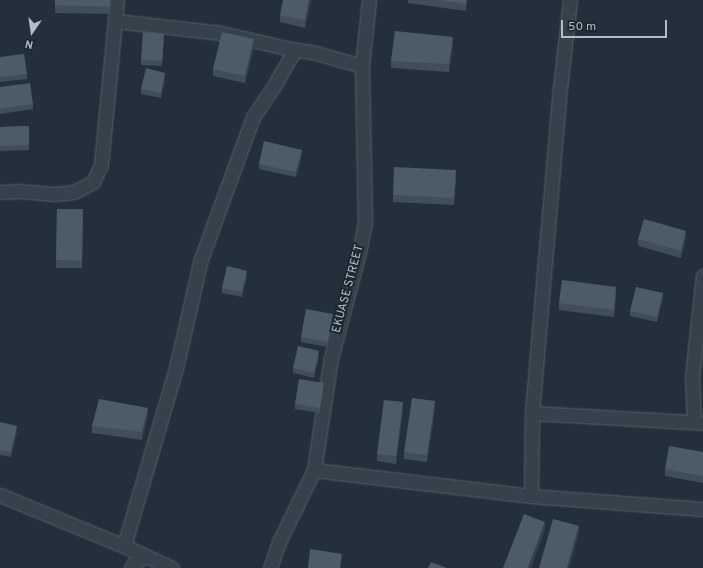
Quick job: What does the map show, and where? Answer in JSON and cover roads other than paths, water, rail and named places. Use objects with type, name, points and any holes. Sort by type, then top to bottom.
[{"type":"street","points":[[0,192],[19,191],[55,194],[74,192],[92,182],[101,165],[117,0]]},
{"type":"street","name":"EKUASE STREET","points":[[270,568],[279,542],[314,470],[331,358],[359,253],[365,223],[362,66],[369,0]]},
{"type":"street","points":[[531,496],[532,413],[560,89],[570,0]]},
{"type":"street","points":[[116,21],[221,33],[296,50],[312,52],[362,66]]},
{"type":"street","points":[[124,546],[176,368],[202,259],[253,117],[275,84],[292,54],[296,50]]},
{"type":"street","points":[[532,413],[698,422],[692,377],[703,276]]},
{"type":"street","points":[[314,470],[531,496],[703,509]]},
{"type":"street","points":[[0,495],[124,546],[172,568]]},
{"type":"street","points":[[131,568],[135,562],[145,556]]}]
